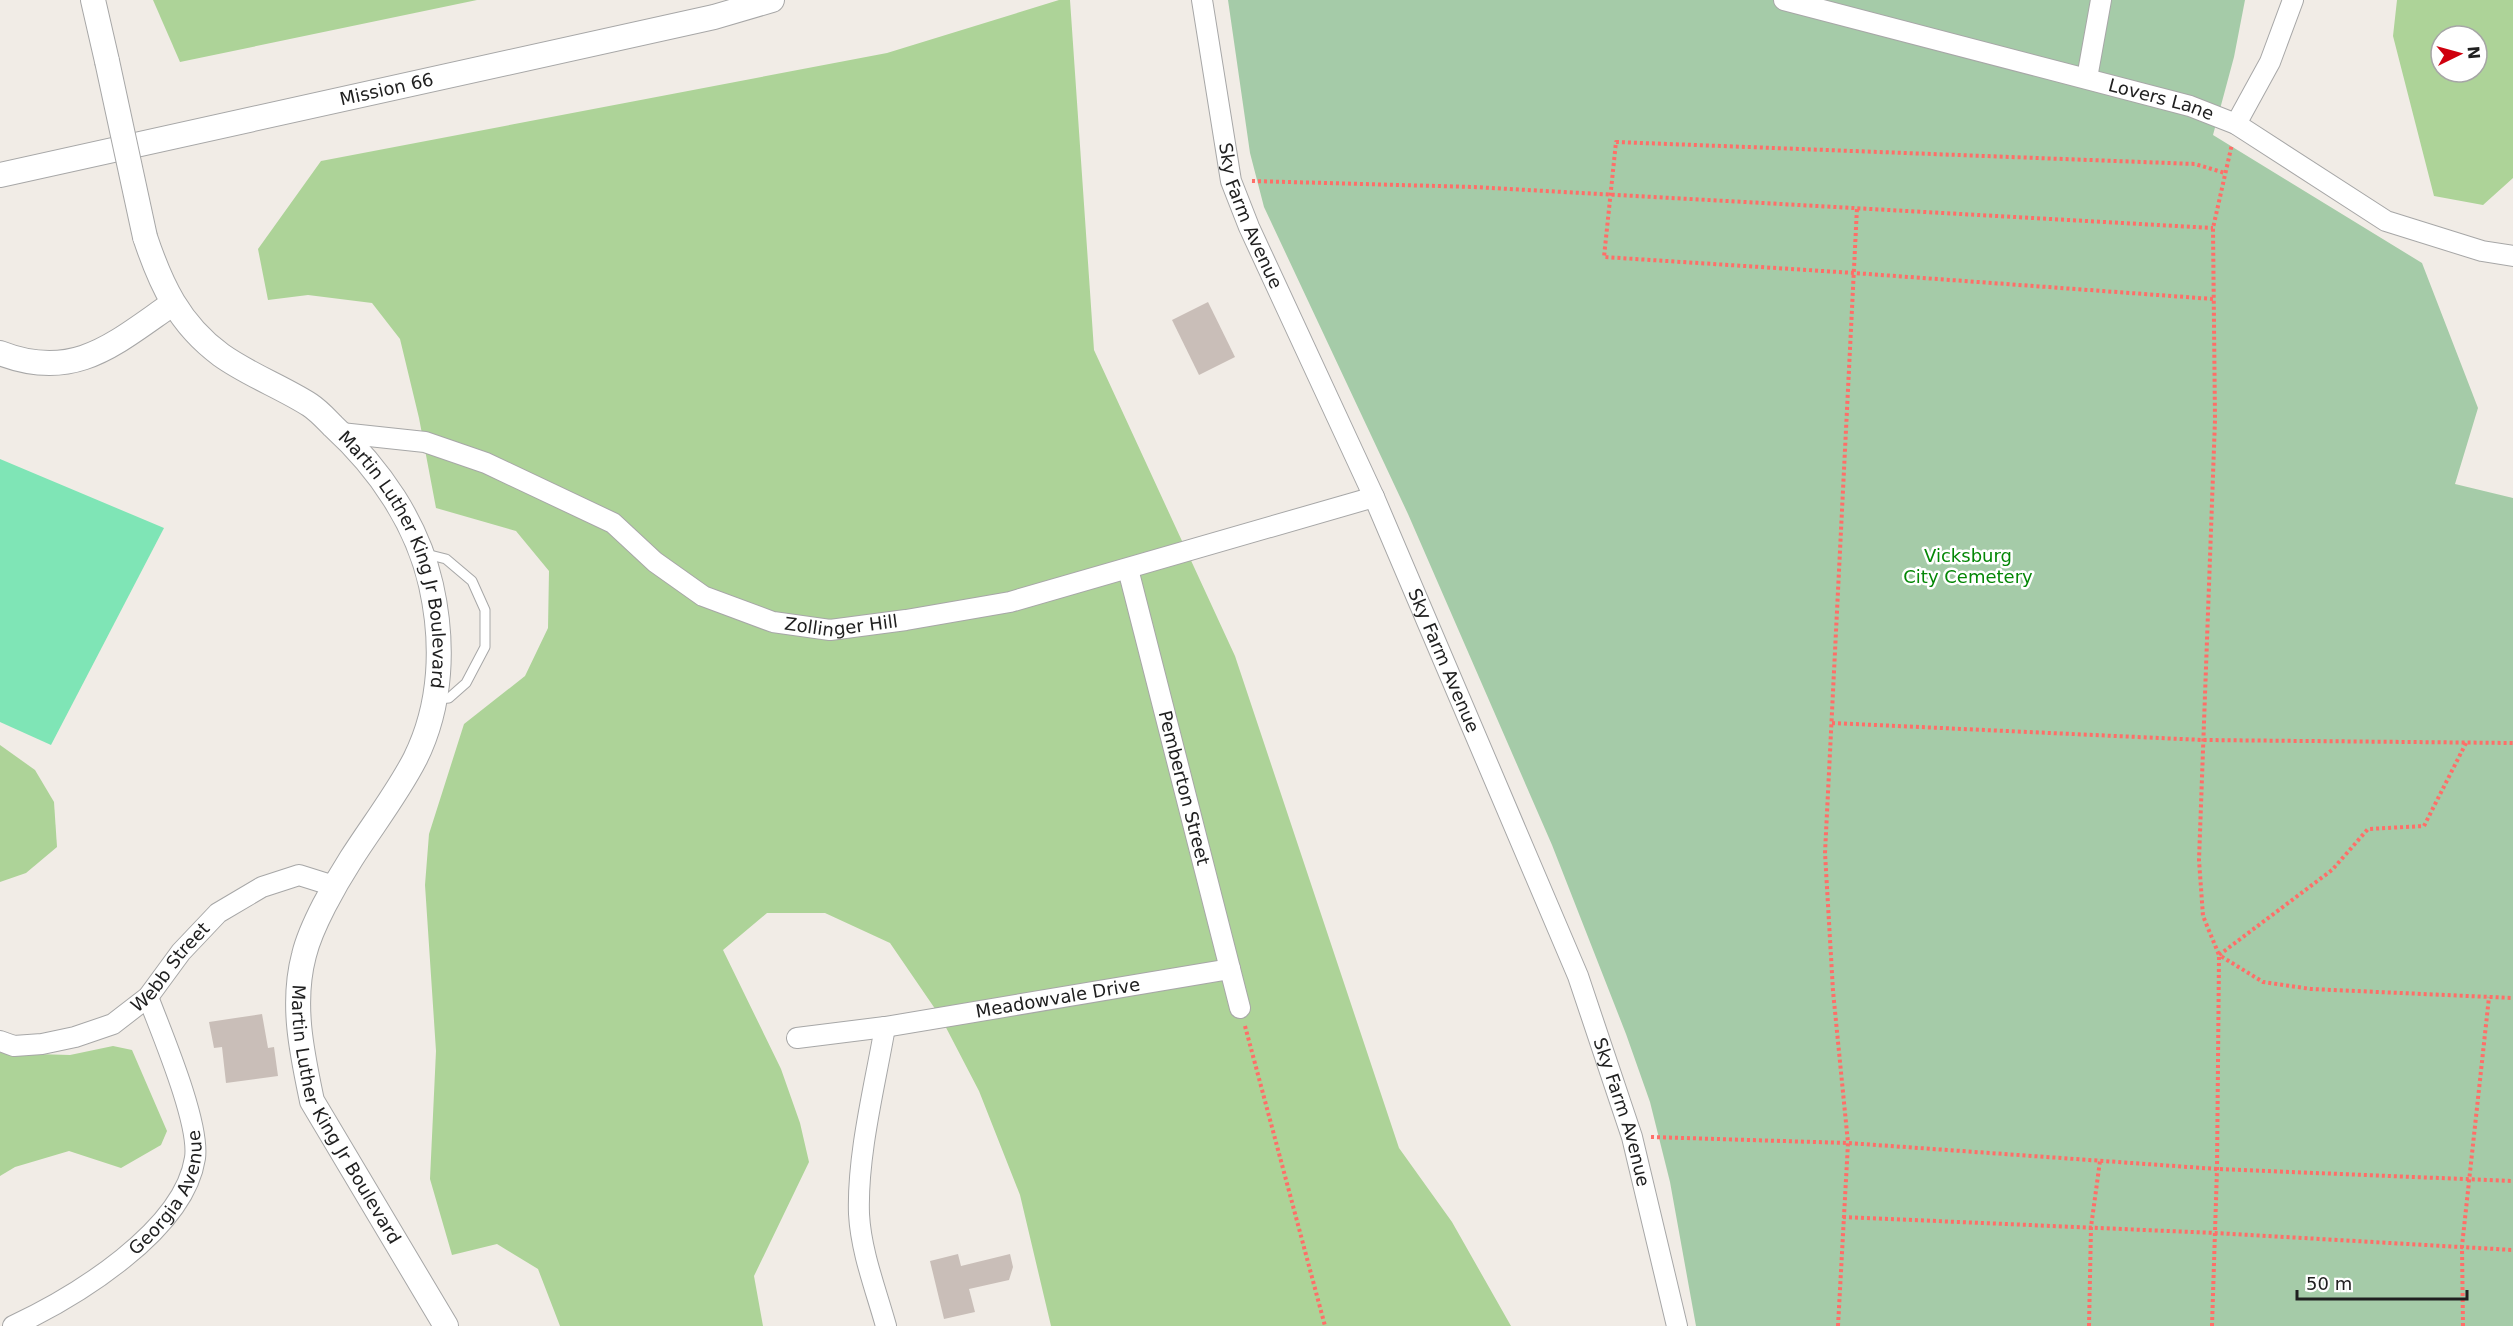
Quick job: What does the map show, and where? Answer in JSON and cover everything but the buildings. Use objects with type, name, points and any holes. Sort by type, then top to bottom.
[{"type":"street","name":"Martin Luther King Jr Boulevard","points":[[93,0],[145,237],[157,272],[172,304],[221,355],[312,406],[370,464],[391,492],[420,552],[430,583],[437,623],[439,666],[436,699],[428,727],[414,760],[334,886],[304,953],[299,987],[298,1020],[312,1101],[446,1326]]},
{"type":"street","name":"Mission 66","points":[[0,175],[671,27],[772,0]]},
{"type":"street","name":"Sky Farm Avenue","points":[[1203,0],[1231,181],[1249,227],[1374,496],[1578,976],[1632,1137],[1677,1326]]},
{"type":"street","name":"Lovers Lane","points":[[1784,0],[2190,106],[2236,124],[2386,220],[2482,251],[2513,256]]},
{"type":"street","points":[[2087,78],[2100,0]]},
{"type":"street","points":[[2236,124],[2270,62],[2293,0]]},
{"type":"street","points":[[0,353],[38,364],[63,364],[83,359],[110,346],[172,304]]},
{"type":"street","name":"Zollinger Hill","points":[[341,433],[425,442],[486,463],[613,523],[655,562],[703,596],[773,622],[830,630],[906,620],[1010,602],[1374,496]]},
{"type":"street","name":"Pemberton Street","points":[[1128,569],[1240,1008]]},
{"type":"street","name":"Webb Street","points":[[0,1041],[14,1046],[42,1044],[75,1037],[113,1024],[148,997],[181,952],[218,913],[262,887],[299,875],[334,886]]},
{"type":"street","name":"Meadowvale Drive","points":[[797,1038],[885,1027],[1230,969]]},
{"type":"street","name":"Georgia Avenue","points":[[13,1326],[110,1271],[167,1218],[188,1183],[195,1158],[194,1137],[185,1099],[148,997]]},
{"type":"street","points":[[885,1027],[862,1164],[859,1215],[866,1255],[886,1326]]},
{"type":"lane","points":[[420,552],[446,558],[471,581],[485,610],[485,648],[466,683],[449,698],[436,699]]},
{"type":"path","points":[[2212,1326],[2217,1169],[2219,955],[2204,916],[2199,860],[2215,420],[2212,228],[2236,124]]},
{"type":"path","points":[[2213,299],[1604,257],[1616,142],[2195,164],[2225,173]]},
{"type":"path","points":[[1231,181],[1474,187],[2212,228]]},
{"type":"path","points":[[1838,1326],[1848,1143],[1833,991],[1825,852],[1857,208]]},
{"type":"path","points":[[1832,723],[2203,740],[2513,743]]},
{"type":"path","points":[[2219,955],[2332,870],[2368,829],[2424,826],[2466,742]]},
{"type":"path","points":[[2219,955],[2263,982],[2311,989],[2513,998]]},
{"type":"path","points":[[2463,1326],[2462,1246],[2471,1178],[2488,997]]},
{"type":"path","points":[[1240,1008],[1325,1326]]},
{"type":"path","points":[[1632,1137],[1848,1143],[2217,1169],[2513,1181]]},
{"type":"path","points":[[2089,1326],[2091,1227],[2100,1161]]},
{"type":"path","points":[[1843,1217],[2215,1233],[2513,1250]]},
{"type":"green space","points":[[153,0],[477,0],[180,62]]},
{"type":"green space","points":[[1059,0],[1070,0],[1094,350],[1235,656],[1399,1148],[1452,1222],[1511,1326],[1051,1326],[1020,1195],[979,1091],[940,1016],[890,943],[825,913],[767,913],[723,950],[781,1069],[800,1123],[809,1162],[754,1276],[763,1326],[560,1326],[538,1269],[497,1244],[452,1255],[430,1179],[436,1051],[425,885],[429,834],[464,724],[525,676],[548,628],[549,571],[516,531],[436,508],[419,418],[400,339],[372,303],[308,295],[268,300],[258,249],[321,161],[887,53]]},
{"type":"green space","name":"Vicksburg City Cemetery","points":[[1228,0],[2245,0],[2234,57],[2213,135],[2422,263],[2478,408],[2455,484],[2513,498],[2513,1326],[1696,1326],[1670,1182],[1650,1102],[1626,1034],[1552,845],[1408,514],[1264,207],[1250,153]]},
{"type":"green space","points":[[2397,0],[2513,0],[2513,178],[2483,205],[2434,196],[2393,36]]},
{"type":"green space","points":[[0,459],[164,528],[51,745],[0,722]]},
{"type":"green space","points":[[0,745],[35,770],[54,802],[57,847],[26,873],[0,882]]},
{"type":"green space","points":[[113,1046],[132,1050],[167,1131],[161,1145],[121,1168],[69,1151],[15,1167],[0,1176],[0,1053],[70,1055]]}]
